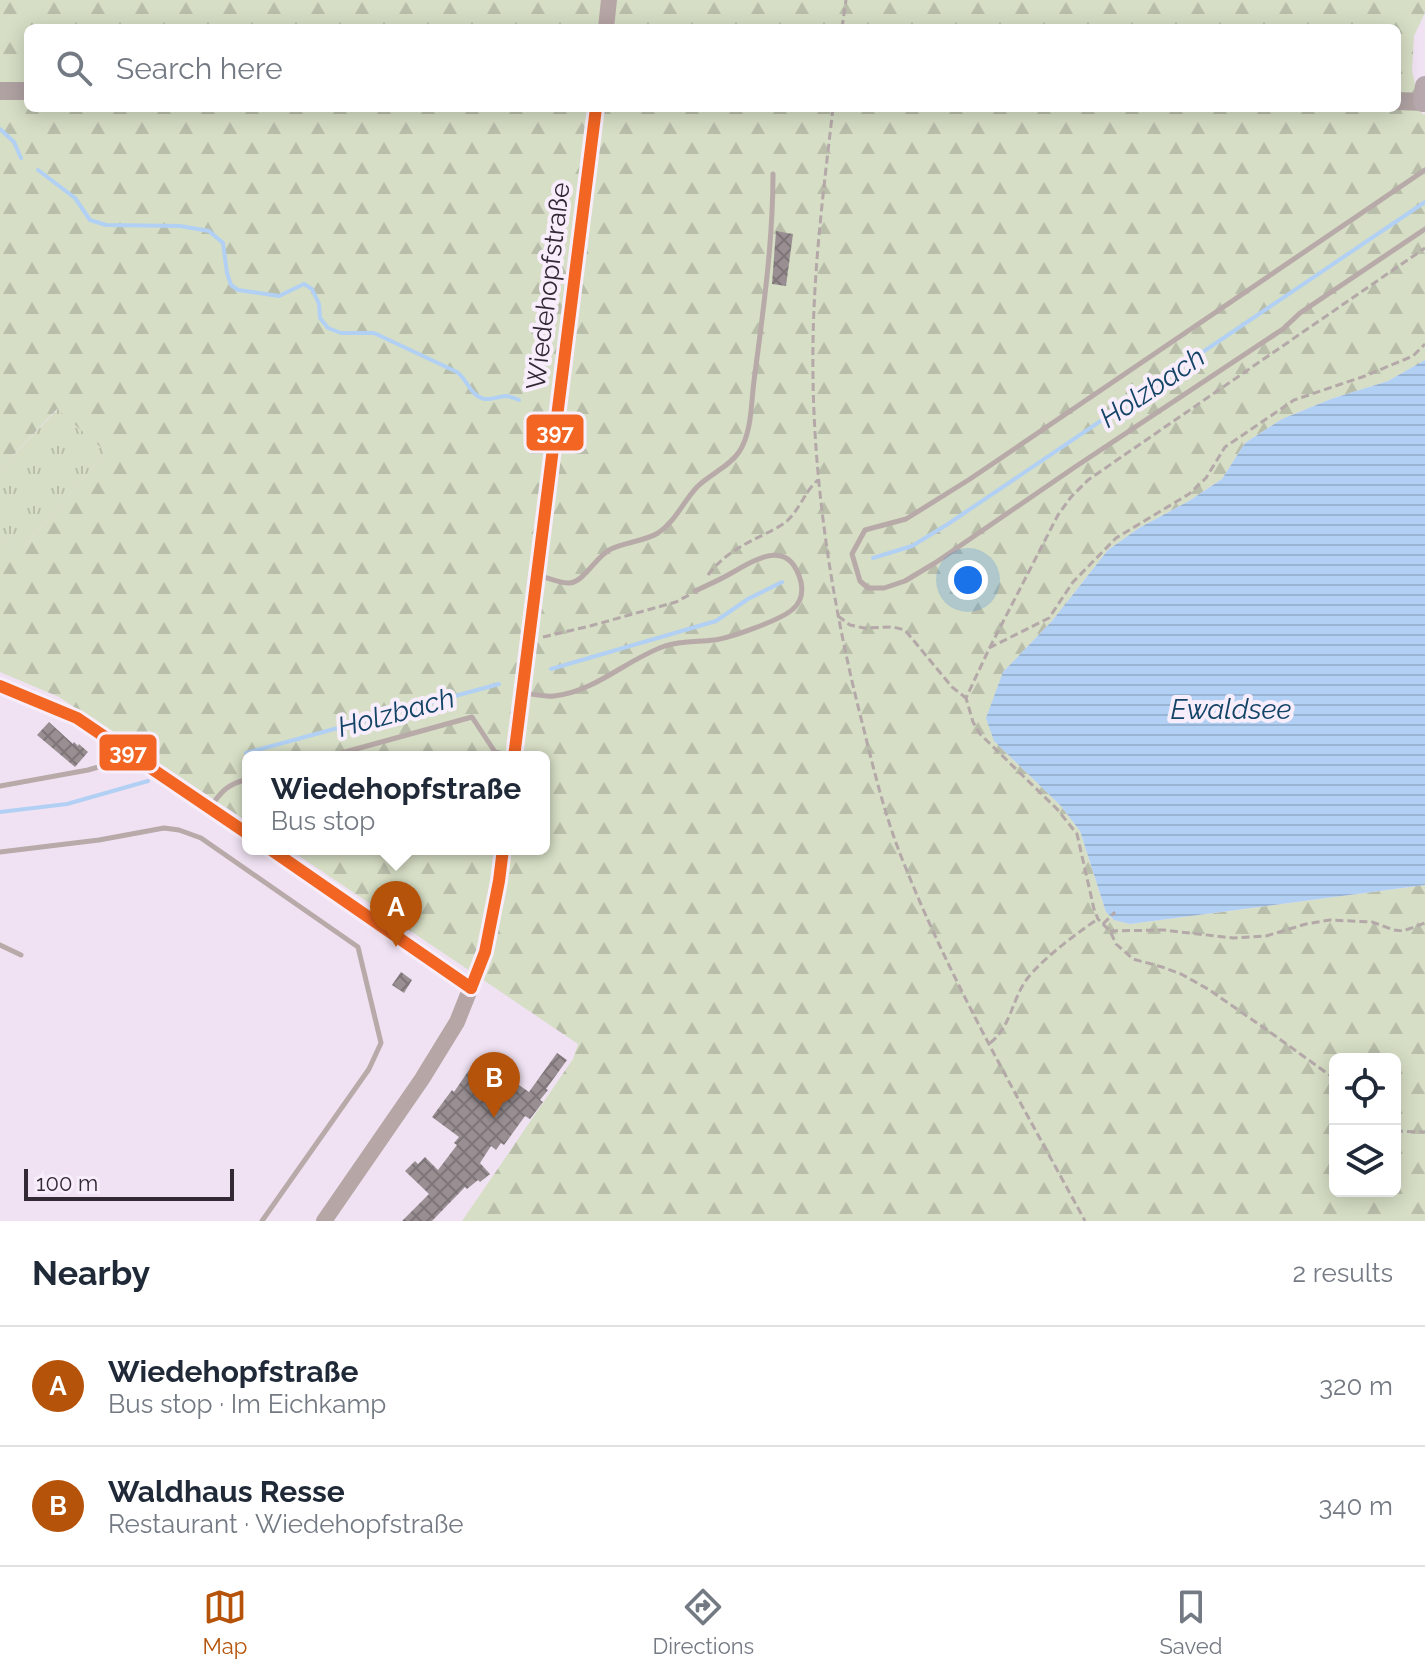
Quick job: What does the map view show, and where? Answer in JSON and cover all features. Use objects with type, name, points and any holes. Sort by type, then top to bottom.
[{"type":"main road","points":[[606,24],[609,0]]},
{"type":"main road","points":[[0,91],[24,91]]},
{"type":"main road","points":[[1401,100],[1424,96]]},
{"type":"main road","name":"Wiedehopfstraße","points":[[515,751],[595,112]]},
{"type":"main road","points":[[324,1221],[422,1079],[457,1022],[485,952],[502,855]]},
{"type":"street","points":[[0,686],[77,718],[242,830]]},
{"type":"street","points":[[279,855],[471,988]]},
{"type":"lane","points":[[1425,170],[957,487],[906,519],[865,530],[852,554],[860,581],[868,588],[884,588],[905,581],[935,563],[1283,329],[1300,313],[1425,229]]},
{"type":"lane","points":[[536,574],[570,583],[610,549],[655,535],[669,524],[699,485],[733,460],[741,450],[747,436],[757,355],[773,212],[773,174]]},
{"type":"lane","points":[[521,693],[553,696],[582,689],[666,646],[733,636],[795,608],[800,601],[802,584],[791,562],[783,556],[772,555],[759,558],[695,591]]},
{"type":"lane","points":[[349,751],[472,717],[494,751]]},
{"type":"lane","points":[[0,786],[88,770],[134,757]]},
{"type":"lane","points":[[210,808],[219,794],[233,783],[242,781]]},
{"type":"lane","points":[[0,852],[99,840],[164,828],[179,830],[201,838],[358,947],[381,1043],[369,1069],[262,1221]]},
{"type":"lane","points":[[0,945],[21,955]]},
{"type":"path","points":[[843,24],[846,0]]},
{"type":"path","points":[[833,112],[815,287],[814,411],[818,480],[849,674],[882,803],[905,868],[990,1043],[1085,1221]]},
{"type":"path","points":[[966,698],[1058,515],[1088,480],[1425,248]]},
{"type":"path","points":[[989,649],[1049,618],[1073,582],[1116,538],[1189,494],[1206,478],[1225,447],[1294,400],[1413,356],[1425,344]]},
{"type":"path","points":[[527,640],[676,602],[695,591],[735,550],[784,523],[818,480]]},
{"type":"path","points":[[838,616],[850,625],[864,628],[893,627],[905,630],[952,687],[966,698],[980,734],[1057,809],[1077,834],[1098,919],[1110,931],[1116,944],[1133,959],[1181,974],[1208,989],[1329,1075]]},
{"type":"path","points":[[1103,924],[1115,912]]},
{"type":"path","points":[[990,1043],[1000,1035],[1027,979],[1082,929],[1098,919]]},
{"type":"path","points":[[1110,931],[1163,930],[1233,938],[1266,936],[1330,920],[1372,922],[1403,931],[1425,923]]},
{"type":"path","points":[[1401,1131],[1425,1132]]},
{"type":"green space","points":[[0,0],[1425,0],[1425,13],[1414,36],[1412,71],[1422,114],[1425,114],[1425,360],[1388,381],[1282,419],[1245,443],[1222,479],[1108,550],[1052,621],[1003,672],[994,741],[1061,806],[1080,831],[1106,912],[1114,920],[1130,924],[1425,885],[1425,1221],[462,1221],[573,1059],[578,1044],[298,855],[550,855],[550,751],[242,751],[242,818],[59,697],[0,672],[0,537],[16,547],[24,547],[106,452],[57,409],[0,469]]},
{"type":"green space","points":[[58,409],[106,452],[24,547],[16,547],[0,537],[0,469]]},
{"type":"water","name":"Ewaldsee","points":[[1425,360],[1425,885],[1130,924],[1114,920],[1106,912],[1080,831],[1061,806],[994,741],[986,718],[1003,672],[1052,621],[1108,550],[1222,479],[1245,443],[1282,419],[1388,381]]},
{"type":"building","points":[[776,231],[793,234],[786,286],[772,284]]},
{"type":"building","points":[[49,722],[73,744],[79,744],[88,752],[75,767],[37,735]]},
{"type":"building","points":[[401,972],[412,980],[404,993],[392,985]]},
{"type":"building","points":[[557,1053],[567,1060],[546,1089],[540,1100],[543,1102],[530,1119],[525,1116],[504,1145],[501,1143],[496,1150],[491,1146],[480,1163],[490,1174],[467,1189],[465,1187],[432,1221],[402,1221],[429,1194],[405,1171],[415,1161],[418,1164],[425,1157],[438,1170],[457,1145],[454,1143],[459,1137],[432,1117],[469,1070],[483,1079],[492,1066],[529,1092]]},
{"type":"waterway","points":[[0,129],[14,142],[21,158]]},
{"type":"waterway","points":[[38,170],[75,198],[90,220],[106,225],[180,226],[209,231],[223,243],[227,273],[231,285],[238,290],[279,296],[304,284],[312,289],[319,304],[320,318],[328,328],[341,333],[374,333],[457,372],[482,398],[506,396],[519,400]]},
{"type":"waterway","name":"Holzbach","points":[[873,558],[912,546],[948,524],[1425,202]]},
{"type":"waterway","name":"Holzbach","points":[[551,669],[716,621],[748,599],[782,582]]},
{"type":"waterway","name":"Holzbach","points":[[253,751],[499,684]]},
{"type":"waterway","name":"Holzbach","points":[[0,812],[67,804],[148,781]]},
{"type":"transit line","name":"397","points":[[515,751],[595,112]]},
{"type":"transit line","name":"397","points":[[0,686],[77,718],[242,830]]},
{"type":"transit line","name":"397","points":[[279,855],[471,988]]},
{"type":"transit line","name":"397","points":[[471,988],[485,952],[502,855]]},
{"type":"place","name":"Wiedehopfstraße","points":[[396,947]]},
{"type":"place","name":"Waldhaus Resse","points":[[494,1118]]}]
